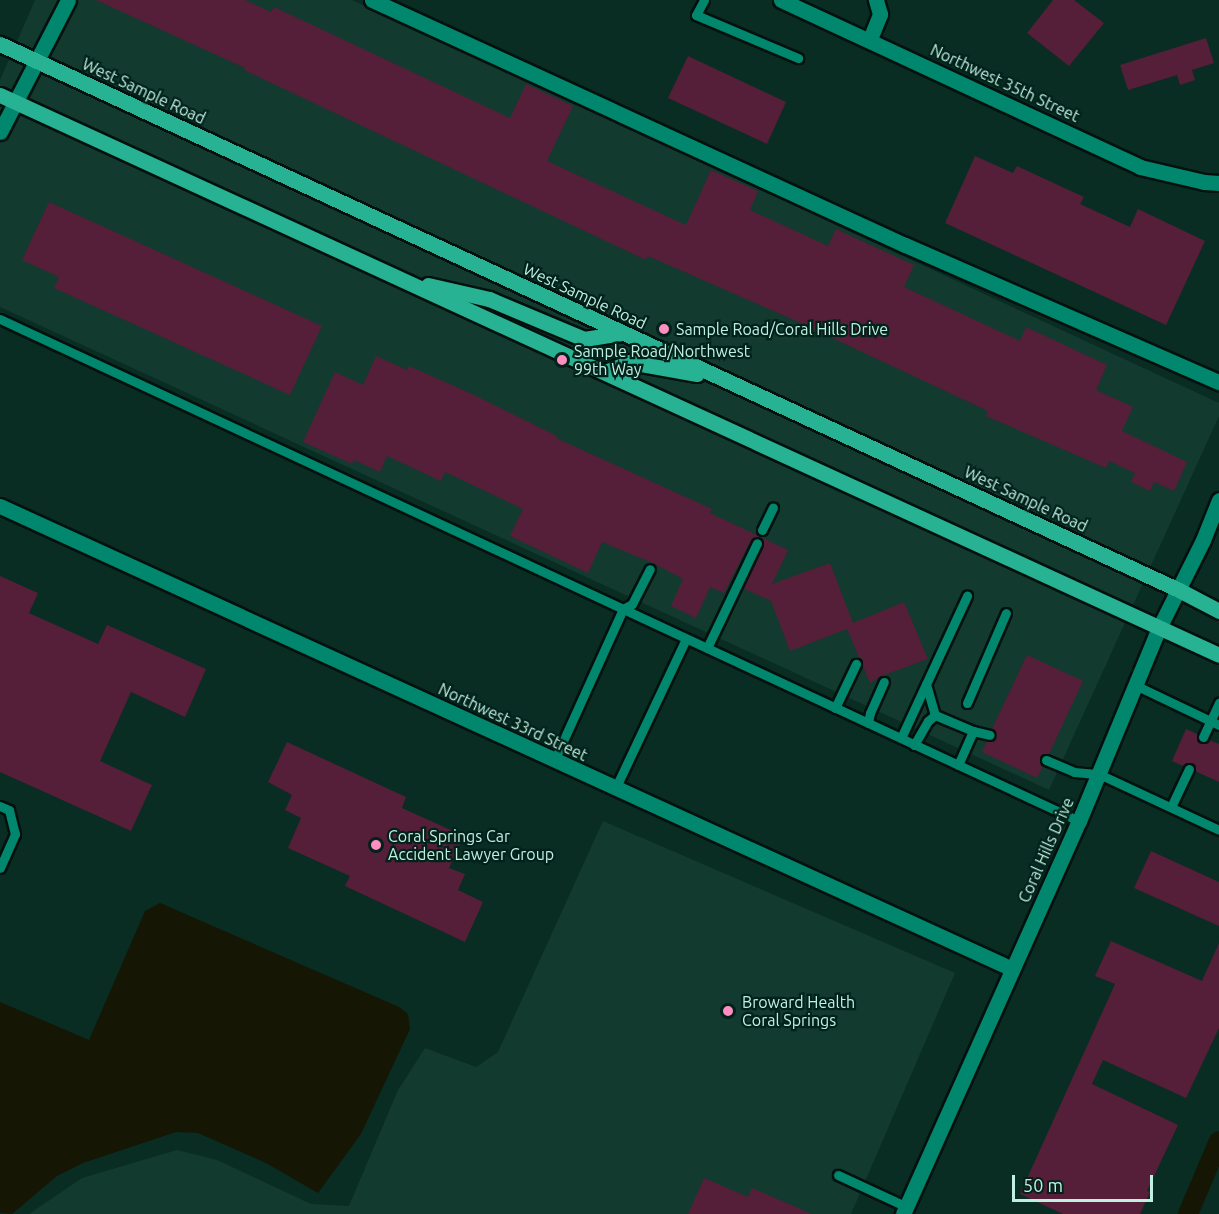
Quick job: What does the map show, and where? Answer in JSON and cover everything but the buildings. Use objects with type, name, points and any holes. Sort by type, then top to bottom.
[{"type":"main road","name":"West Sample Road","points":[[0,44],[1179,590],[1219,611]]},
{"type":"main road","points":[[0,95],[1219,655]]},
{"type":"main road","points":[[402,280],[489,299],[584,339],[622,333]]},
{"type":"main road","points":[[605,372],[630,362],[718,377]]},
{"type":"street","points":[[0,132],[68,0]]},
{"type":"street","points":[[372,0],[905,245],[1219,382]]},
{"type":"street","name":"Northwest 35th Street","points":[[781,0],[870,39],[1140,166],[1204,182],[1219,183]]},
{"type":"street","points":[[870,39],[880,14],[876,0]]},
{"type":"street","name":"Coral Hills Drive","points":[[905,1210],[1079,821],[1159,628],[1179,590],[1219,500]]},
{"type":"street","name":"Northwest 33rd Street","points":[[0,506],[1012,969]]},
{"type":"lane","points":[[704,0],[696,15],[798,58]]},
{"type":"lane","points":[[0,319],[1079,821]]},
{"type":"lane","points":[[762,530],[773,507]]},
{"type":"lane","points":[[706,648],[757,543]]},
{"type":"lane","points":[[554,760],[623,609],[632,604],[650,569]]},
{"type":"lane","points":[[901,738],[967,596]]},
{"type":"lane","points":[[967,703],[1006,613]]},
{"type":"lane","points":[[615,789],[687,639]]},
{"type":"lane","points":[[835,708],[856,663]]},
{"type":"lane","points":[[868,723],[870,712],[884,682]]},
{"type":"lane","points":[[926,684],[935,715]]},
{"type":"lane","points":[[1135,685],[1215,723]]},
{"type":"lane","points":[[1203,737],[1215,723],[1219,702]]},
{"type":"lane","points":[[935,715],[973,731],[990,735]]},
{"type":"lane","points":[[914,745],[935,715]]},
{"type":"lane","points":[[957,765],[973,731]]},
{"type":"lane","points":[[1048,761],[1074,772],[1099,774],[1219,830]]},
{"type":"lane","points":[[1171,807],[1189,769]]},
{"type":"lane","points":[[0,806],[9,810],[15,834],[0,868]]},
{"type":"lane","points":[[838,1175],[905,1210]]},
{"type":"shaded area","points":[[35,0],[352,0],[1219,403],[1219,416],[1049,790],[0,307],[0,80]]},
{"type":"shaded area","name":"Broward Health Coral Springs","points":[[603,821],[955,973],[851,1214],[29,1214],[82,1178],[177,1150],[217,1160],[311,1204],[349,1206],[398,1090],[425,1048],[476,1067],[498,1052]]},
{"type":"shaded area","points":[[160,903],[399,1007],[408,1014],[410,1029],[361,1134],[318,1193],[266,1163],[198,1133],[176,1132],[83,1163],[57,1176],[12,1214],[0,1213],[0,1002],[89,1040],[145,911]]},
{"type":"waterway","points":[[1188,1214],[1219,1141]]},
{"type":"place","name":"Sample Road/Coral Hills Drive","points":[[664,329]]},
{"type":"place","name":"Sample Road/Northwest 99th Way","points":[[562,360]]},
{"type":"place","name":"Coral Springs Car Accident Lawyer Group","points":[[376,845]]},
{"type":"place","name":"Broward Health Coral Springs","points":[[728,1011]]}]
